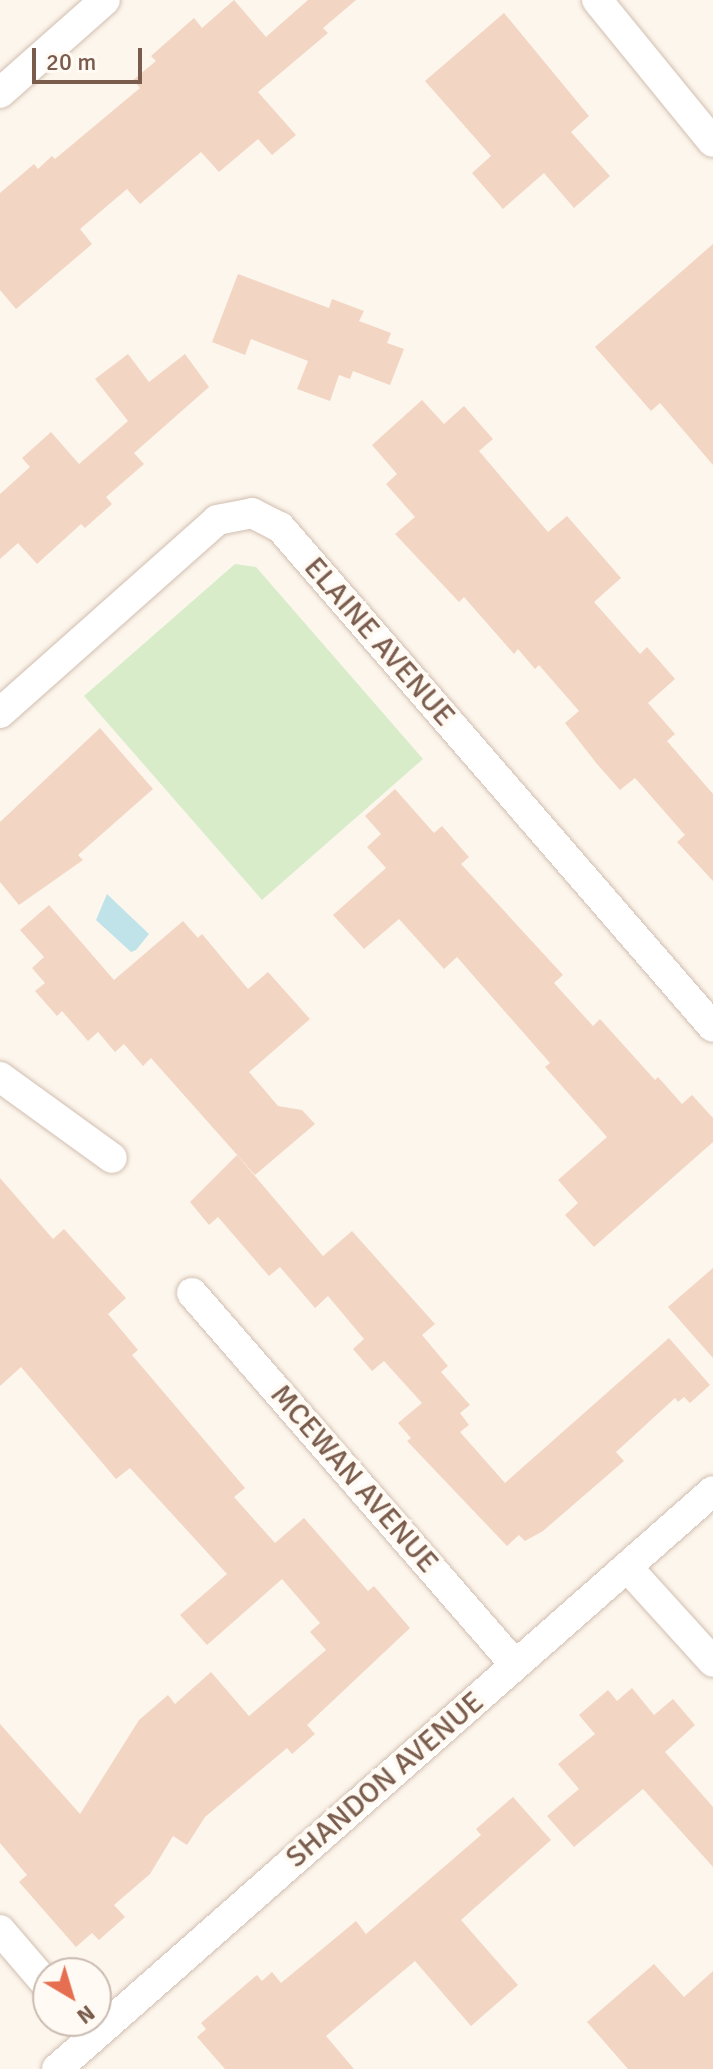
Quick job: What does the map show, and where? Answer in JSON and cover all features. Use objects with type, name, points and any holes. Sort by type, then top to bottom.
[{"type":"street","points":[[0,93],[105,0]]},
{"type":"street","points":[[597,0],[713,142]]},
{"type":"street","name":"ELAINE AVENUE","points":[[0,713],[217,520],[252,513],[280,527],[713,1027]]},
{"type":"street","points":[[0,1077],[112,1158]]},
{"type":"street","name":"MCEWAN AVENUE","points":[[192,1293],[515,1665]]},
{"type":"street","name":"SHANDON AVENUE","points":[[112,2006],[515,1665],[713,1491]]},
{"type":"street","points":[[627,1567],[713,1662]]},
{"type":"street","points":[[0,1930],[32,1967]]},
{"type":"street","name":"SHANDON AVENUE","points":[[57,2069],[79,2037]]},
{"type":"green space","points":[[235,564],[256,567],[423,759],[262,900],[84,696]]},
{"type":"water","points":[[107,894],[149,934],[136,950],[131,952],[96,920]]},
{"type":"building","points":[[234,0],[266,37],[308,0],[356,0],[323,28],[328,33],[258,92],[296,135],[272,155],[258,139],[219,172],[201,152],[140,204],[127,189],[80,229],[92,244],[16,309],[0,290],[0,193],[34,164],[38,169],[52,156],[55,159],[140,88],[133,80],[156,61],[151,56],[194,18],[202,28]]},
{"type":"building","points":[[504,13],[589,116],[571,132],[610,176],[574,208],[544,173],[503,209],[472,173],[491,156],[425,81]]},
{"type":"building","points":[[713,244],[713,465],[660,403],[651,411],[595,347]]},
{"type":"building","points":[[238,274],[329,308],[332,299],[364,311],[359,321],[391,333],[387,343],[404,349],[390,385],[353,371],[350,379],[339,375],[330,401],[297,389],[308,361],[251,339],[245,355],[212,342]]},
{"type":"building","points":[[128,354],[149,382],[185,354],[209,387],[134,453],[144,464],[106,497],[112,504],[85,528],[81,524],[37,564],[18,543],[0,559],[0,494],[30,467],[22,458],[51,432],[79,464],[128,421],[95,379]]},
{"type":"building","points":[[422,400],[444,424],[464,406],[493,439],[479,451],[548,532],[567,516],[621,578],[594,602],[640,654],[647,647],[675,679],[648,703],[675,734],[667,741],[713,794],[713,881],[677,842],[685,835],[635,778],[620,790],[597,764],[565,723],[579,711],[539,665],[535,669],[518,649],[514,654],[464,597],[459,602],[395,534],[415,517],[386,484],[397,474],[372,445]]},
{"type":"building","points":[[100,728],[153,789],[78,855],[83,860],[19,905],[0,882],[0,822]]},
{"type":"building","points":[[395,789],[434,833],[442,826],[469,857],[461,864],[563,975],[554,983],[593,1026],[600,1019],[655,1080],[658,1077],[682,1104],[692,1095],[713,1118],[713,1142],[594,1247],[565,1215],[578,1203],[558,1180],[607,1137],[545,1067],[550,1063],[457,957],[444,969],[399,919],[364,949],[333,915],[386,868],[367,847],[381,834],[365,816]]},
{"type":"building","points":[[49,905],[114,980],[183,921],[198,938],[202,934],[248,989],[268,972],[310,1019],[249,1072],[278,1106],[302,1110],[315,1124],[255,1175],[151,1058],[143,1066],[124,1044],[115,1052],[98,1032],[88,1041],[62,1011],[57,1016],[35,991],[45,983],[32,968],[44,957],[20,930]]},
{"type":"building","points":[[237,1155],[323,1256],[352,1231],[435,1324],[422,1335],[448,1366],[441,1372],[470,1405],[460,1413],[469,1425],[460,1432],[505,1483],[669,1338],[710,1385],[690,1403],[684,1397],[678,1402],[675,1398],[616,1452],[624,1461],[543,1531],[525,1541],[519,1535],[507,1546],[407,1441],[411,1438],[398,1423],[422,1403],[384,1361],[372,1371],[353,1349],[364,1339],[328,1296],[315,1308],[280,1267],[269,1276],[218,1217],[209,1225],[190,1202]]},
{"type":"building","points":[[0,1178],[53,1239],[64,1229],[126,1298],[108,1314],[138,1350],[132,1355],[245,1488],[234,1497],[275,1543],[304,1518],[368,1591],[374,1586],[410,1628],[307,1725],[315,1734],[292,1754],[287,1748],[205,1817],[187,1845],[173,1836],[150,1874],[114,1905],[125,1917],[99,1940],[92,1933],[76,1947],[19,1882],[27,1875],[0,1843],[0,1724],[80,1814],[139,1720],[168,1695],[175,1704],[211,1672],[249,1716],[326,1650],[310,1632],[320,1623],[282,1579],[207,1645],[180,1615],[227,1574],[130,1468],[116,1479],[21,1367],[0,1386]]},
{"type":"building","points":[[713,1268],[713,1358],[668,1307]]},
{"type":"building","points":[[632,1688],[654,1715],[673,1699],[695,1725],[665,1752],[713,1807],[713,1867],[643,1789],[574,1847],[547,1816],[579,1789],[558,1764],[595,1734],[579,1715],[608,1690],[617,1701]]},
{"type":"building","points":[[513,1797],[551,1840],[461,1920],[518,1985],[471,2026],[415,1961],[326,2036],[354,2069],[225,2069],[197,2037],[206,2029],[201,2023],[257,1975],[262,1981],[272,1972],[281,1983],[356,1921],[366,1934],[481,1835],[476,1829]]},
{"type":"building","points":[[654,1964],[684,1997],[713,1971],[713,2069],[628,2069],[587,2022]]}]
